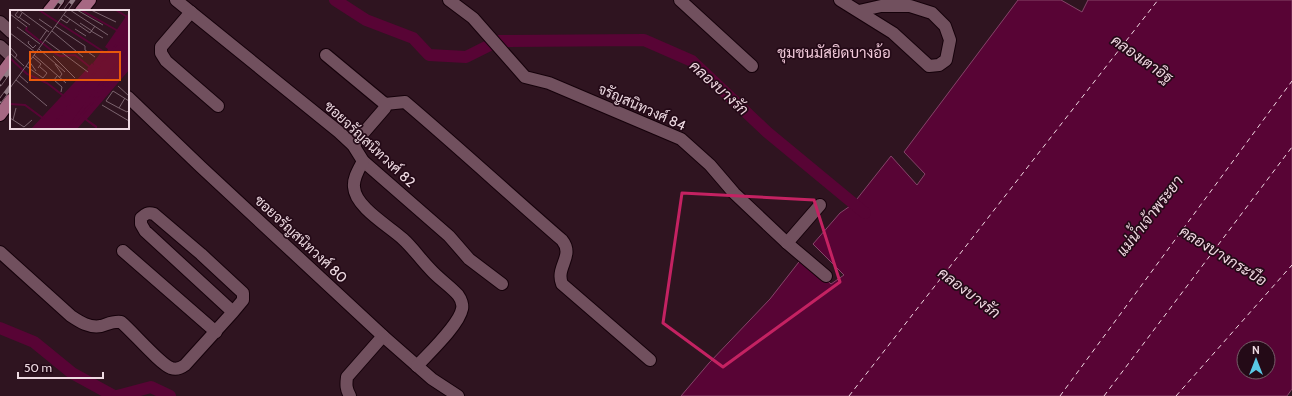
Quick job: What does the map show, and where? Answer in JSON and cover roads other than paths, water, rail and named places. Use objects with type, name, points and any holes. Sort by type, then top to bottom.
[{"type":"main road","points":[[50,10],[58,0]]},
{"type":"main road","points":[[82,10],[90,0]]},
{"type":"main road","points":[[0,76],[10,62]]},
{"type":"main road","points":[[0,115],[10,101]]},
{"type":"street","name":"ซอยจรัญสนิทวงศ์ 82","points":[[176,0],[353,145],[363,161],[449,236],[469,259],[502,284]]},
{"type":"street","name":"จรัญสนิทวงศ์ 84","points":[[449,0],[473,18],[525,77],[549,83],[681,139],[710,165],[734,193],[826,276]]},
{"type":"street","points":[[680,0],[752,66]]},
{"type":"street","points":[[840,0],[893,33],[929,66],[939,65],[946,60],[950,40],[945,26],[932,13],[910,6],[881,6],[859,11]]},
{"type":"street","points":[[191,12],[161,47],[161,54],[166,61],[218,106]]},
{"type":"street","points":[[0,22],[10,31]]},
{"type":"street","points":[[0,46],[10,55]]},
{"type":"street","points":[[326,55],[385,104],[405,102],[449,139],[505,191],[562,240],[568,251],[561,271],[560,278],[562,284],[650,360]]},
{"type":"street","name":"ซอยจรัญสนิทวงศ์ 80","points":[[129,98],[383,336],[441,386],[458,396]]},
{"type":"street","points":[[353,145],[381,115],[385,108],[385,104]]},
{"type":"street","points":[[363,161],[355,177],[354,188],[358,200],[364,207],[404,240],[431,270],[459,296],[462,302],[460,317],[417,366]]},
{"type":"street","points":[[787,242],[820,205]]},
{"type":"street","points":[[0,252],[71,316],[82,324],[101,326],[115,321],[121,322],[166,366],[176,369],[186,365],[216,332],[233,312],[243,300],[243,293],[201,254],[154,214],[145,214],[141,218],[145,231],[233,312]]},
{"type":"street","points":[[123,251],[216,332]]},
{"type":"street","points":[[350,396],[346,391],[347,377],[383,336]]},
{"type":"water","points":[[1018,0],[1061,0],[1082,12],[1088,0],[1292,0],[1292,389],[1287,396],[681,396],[709,363],[770,299],[802,258],[831,284],[844,275],[813,244],[840,213],[853,204],[891,156],[917,185],[925,174],[904,152]]},
{"type":"waterway","name":"คลองบางรัก","points":[[335,0],[366,20],[413,38],[429,55],[466,57],[498,41],[644,40],[692,61],[767,132],[865,213]]},
{"type":"waterway","points":[[0,328],[34,342],[72,373],[114,396]]},
{"type":"waterway","points":[[117,396],[151,387],[170,396]]},
{"type":"railway","points":[[55,10],[62,0]]},
{"type":"railway","points":[[66,10],[73,0]]},
{"type":"railway","points":[[0,84],[10,70]]},
{"type":"railway","points":[[0,101],[10,87]]},
{"type":"district","name":"ชุมชนมัสยิดบางอ้อ","points":[[834,53]]},
{"type":"water label","name":"คลองเตาอิฐ","points":[[1142,59]]},
{"type":"water label","name":"แม่น้ำเจ้าพระยา","points":[[1150,216]]},
{"type":"water label","name":"คลองบางกระบือ","points":[[1223,256]]}]
